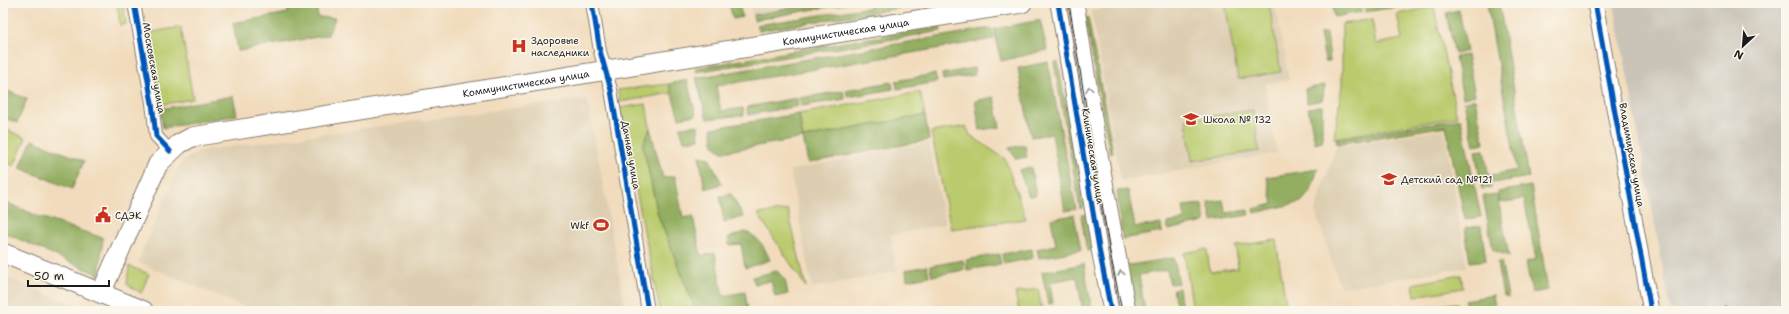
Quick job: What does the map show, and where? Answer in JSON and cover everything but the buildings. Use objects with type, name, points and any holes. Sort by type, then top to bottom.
[{"type":"main road","name":"Коммунистическая улица","points":[[101,293],[158,164],[170,150],[192,137],[1022,3]]},
{"type":"main road","points":[[3,253],[144,311]]},
{"type":"street","name":"Московская улица","points":[[134,3],[152,103],[156,136],[170,150]]},
{"type":"street","name":"Дачная улица","points":[[592,3],[605,71],[611,90],[648,311]]},
{"type":"street","name":"Клиническая улица","points":[[1058,3],[1111,311]]},
{"type":"street","name":"Клиническая улица","points":[[1076,3],[1097,137],[1128,311]]},
{"type":"street","name":"Владимирская улица","points":[[1594,3],[1651,311]]},
{"type":"shaded area","points":[[750,3],[851,3],[753,21]]},
{"type":"shaded area","name":"Школа № 132","points":[[1139,3],[1275,3],[1289,80],[1265,84],[1277,153],[1121,181],[1091,11]]},
{"type":"shaded area","points":[[1614,3],[1786,3],[1786,311],[1671,311]]},
{"type":"shaded area","points":[[587,98],[626,311],[254,311],[138,262],[177,171],[182,162],[198,151]]},
{"type":"shaded area","name":"Детский сад №121","points":[[1444,129],[1467,267],[1341,288],[1315,211],[1336,147]]},
{"type":"shaded area","points":[[929,143],[945,224],[890,235],[897,271],[812,288],[790,170]]},
{"type":"shaded area","points":[[3,276],[88,311],[3,311]]},
{"type":"green space","points":[[117,3],[123,3],[126,24],[120,25]]},
{"type":"green space","points":[[287,3],[316,3],[318,17],[335,18],[328,35],[238,51],[233,23],[288,13]]},
{"type":"green space","points":[[729,3],[739,3],[742,17],[733,19]]},
{"type":"green space","points":[[818,3],[848,3],[754,20],[753,15]]},
{"type":"green space","points":[[897,3],[910,3],[911,6],[758,31],[757,25]]},
{"type":"green space","points":[[1225,3],[1269,3],[1281,72],[1238,79]]},
{"type":"green space","points":[[1332,3],[1360,3],[1361,12],[1334,17]]},
{"type":"green space","points":[[1363,3],[1395,3],[1396,7],[1365,12]]},
{"type":"green space","points":[[1487,3],[1499,3],[1529,177],[1493,183],[1492,175],[1517,170]]},
{"type":"green space","points":[[1434,7],[1457,117],[1334,138],[1342,85],[1342,24],[1372,19],[1376,44],[1402,39],[1397,14]]},
{"type":"green space","points":[[1459,10],[1467,51],[1455,54],[1446,13]]},
{"type":"green space","points":[[1088,17],[1113,152],[1110,153],[1085,18]]},
{"type":"green space","points":[[1040,20],[1047,50],[1001,61],[994,29]]},
{"type":"green space","points":[[940,26],[941,31],[696,72],[695,68]]},
{"type":"green space","points":[[181,27],[193,99],[159,105],[147,33]]},
{"type":"green space","points":[[991,28],[994,39],[716,86],[721,111],[743,108],[744,115],[707,119],[696,78]]},
{"type":"green space","points":[[1327,32],[1330,61],[1325,61],[1320,33]]},
{"type":"green space","points":[[1467,55],[1475,95],[1463,98],[1455,57]]},
{"type":"green space","points":[[1048,62],[1076,209],[1065,211],[1052,134],[1031,137],[1018,68]]},
{"type":"green space","points":[[1058,62],[1084,207],[1080,209],[1054,63]]},
{"type":"green space","points":[[974,68],[975,75],[943,80],[942,74]]},
{"type":"green space","points":[[935,74],[937,82],[897,89],[896,81]]},
{"type":"green space","points":[[687,80],[696,115],[679,118],[669,84]]},
{"type":"green space","points":[[892,82],[893,89],[848,97],[846,90]]},
{"type":"green space","points":[[669,84],[672,93],[620,102],[618,90]]},
{"type":"green space","points":[[1325,85],[1322,100],[1307,103],[1305,89]]},
{"type":"green space","points":[[3,89],[27,99],[17,123],[3,117]]},
{"type":"green space","points":[[843,91],[845,99],[801,106],[800,98]]},
{"type":"green space","points":[[920,92],[925,115],[803,138],[799,114]]},
{"type":"green space","points":[[233,96],[237,115],[163,128],[160,109]]},
{"type":"green space","points":[[994,97],[1000,127],[980,130],[975,101]]},
{"type":"green space","points":[[797,98],[798,106],[748,115],[747,107]]},
{"type":"green space","points":[[1475,99],[1484,143],[1474,145],[1464,102]]},
{"type":"green space","points":[[646,104],[650,128],[643,145],[658,215],[696,311],[660,311],[620,108]]},
{"type":"green space","points":[[1322,106],[1322,141],[1315,143],[1308,108]]},
{"type":"green space","points":[[1253,110],[1259,151],[1192,161],[1186,120]]},
{"type":"green space","points":[[799,114],[803,138],[722,152],[714,145],[712,128]]},
{"type":"green space","points":[[925,115],[929,140],[808,163],[803,138]]},
{"type":"green space","points":[[1461,119],[1481,217],[1465,220],[1446,126],[1337,144],[1336,139]]},
{"type":"green space","points":[[698,125],[699,139],[684,141],[680,127]]},
{"type":"green space","points":[[966,126],[970,135],[1005,159],[1026,219],[951,229],[931,132]]},
{"type":"green space","points":[[3,128],[26,138],[14,166],[3,161]]},
{"type":"green space","points":[[650,128],[663,178],[675,176],[683,218],[693,216],[701,256],[715,253],[723,296],[745,292],[748,311],[696,311],[658,215],[643,145]]},
{"type":"green space","points":[[32,140],[84,161],[72,189],[20,168]]},
{"type":"green space","points":[[1025,145],[1027,157],[1016,159],[1009,148]]},
{"type":"green space","points":[[1484,150],[1491,188],[1482,189],[1475,151]]},
{"type":"green space","points":[[699,156],[709,158],[722,184],[705,189]]},
{"type":"green space","points":[[1031,167],[1036,195],[1029,196],[1019,170]]},
{"type":"green space","points":[[1318,169],[1310,192],[1301,202],[1255,213],[1254,209],[1273,204],[1267,177]]},
{"type":"green space","points":[[1531,186],[1548,290],[1532,293],[1526,262],[1536,259],[1524,199],[1500,203],[1498,192]]},
{"type":"green space","points":[[1128,190],[1135,227],[1161,224],[1162,232],[1122,239],[1117,191]]},
{"type":"green space","points":[[731,194],[744,217],[724,222],[720,196]]},
{"type":"green space","points":[[1497,194],[1509,256],[1493,250],[1483,196]]},
{"type":"green space","points":[[1223,200],[1226,213],[1248,210],[1249,215],[1212,221],[1208,202]]},
{"type":"green space","points":[[3,201],[40,217],[103,238],[99,275],[3,232]]},
{"type":"green space","points":[[1202,204],[1205,222],[1168,230],[1167,223],[1185,220],[1183,206]]},
{"type":"green space","points":[[788,210],[806,287],[758,214]]},
{"type":"green space","points":[[1086,214],[1092,250],[1087,251],[1081,215]]},
{"type":"green space","points":[[1074,215],[1081,250],[1039,258],[1037,249],[1056,245],[1051,219]]},
{"type":"green space","points":[[1481,226],[1486,260],[1470,262],[1465,228]]},
{"type":"green space","points":[[745,232],[757,239],[763,246],[770,260],[745,268],[741,244],[729,245],[728,238]]},
{"type":"green space","points":[[1276,240],[1287,311],[1193,311],[1184,253],[1207,249],[1210,272],[1238,268],[1236,246]]},
{"type":"green space","points":[[1032,249],[1033,258],[1004,264],[1002,254]]},
{"type":"green space","points":[[999,254],[1001,264],[967,270],[966,260]]},
{"type":"green space","points":[[1174,258],[1179,283],[1170,284],[1167,270],[1139,275],[1145,311],[1132,311],[1124,266]]},
{"type":"green space","points":[[963,260],[964,270],[932,276],[930,266]]},
{"type":"green space","points":[[1501,261],[1508,297],[1503,295],[1497,263]]},
{"type":"green space","points":[[1084,264],[1092,311],[1083,311],[1077,277],[1050,282],[1053,303],[1048,304],[1042,272]]},
{"type":"green space","points":[[129,266],[149,274],[141,293],[127,284]]},
{"type":"green space","points":[[927,266],[929,276],[907,280],[906,270]]},
{"type":"green space","points":[[777,271],[785,280],[788,294],[775,297],[771,281],[755,284],[752,277]]},
{"type":"green space","points":[[1461,275],[1463,288],[1415,296],[1413,284]]},
{"type":"green space","points":[[1179,288],[1182,311],[1177,311],[1173,289]]},
{"type":"green space","points":[[1038,289],[1042,311],[1019,311],[1015,293]]},
{"type":"green space","points":[[1493,295],[1496,311],[1467,311],[1465,300]]},
{"type":"green space","points":[[1457,303],[1459,311],[1428,311],[1428,307]]},
{"type":"tram line","points":[[1069,3],[1110,252],[1122,311]]},
{"type":"tram line","points":[[1725,306],[1729,311]]},
{"type":"cycle path","points":[[134,3],[152,103],[156,136],[170,151]]},
{"type":"cycle path","points":[[592,3],[600,51],[611,90],[648,311]]},
{"type":"cycle path","points":[[1058,3],[1111,311]]},
{"type":"cycle path","points":[[1595,3],[1651,311]]},
{"type":"place","name":"Здоровые наследники","points":[[519,46]]},
{"type":"place","name":"Школа № 132","points":[[1191,119]]},
{"type":"place","name":"Детский сад №121","points":[[1389,179]]},
{"type":"place","name":"СДЭК","points":[[103,215]]},
{"type":"place","name":"Wkf","points":[[601,225]]}]
